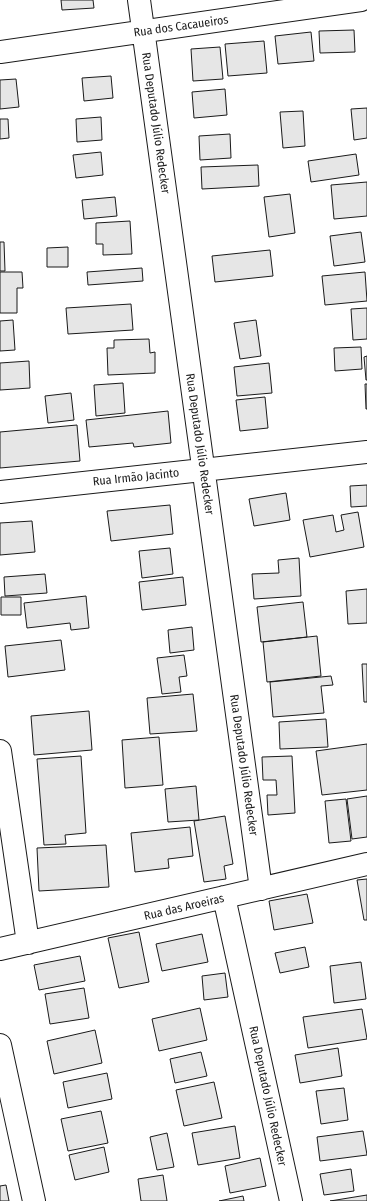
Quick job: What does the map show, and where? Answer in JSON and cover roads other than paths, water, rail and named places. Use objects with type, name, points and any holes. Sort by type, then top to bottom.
[{"type":"street","name":"Rua Deputado Júlio Redecker","points":[[139,0],[261,889]]},
{"type":"street","name":"Rua dos Cacaueiros","points":[[0,52],[361,0]]},
{"type":"street","name":"Rua Irmão Jacinto","points":[[0,492],[367,452]]},
{"type":"street","points":[[0,751],[28,943]]},
{"type":"street","name":"Rua das Aroeiras","points":[[0,949],[367,864]]},
{"type":"street","name":"Rua Deputado Júlio Redecker","points":[[224,897],[291,1201]]},
{"type":"street","points":[[0,1045],[34,1201]]}]
